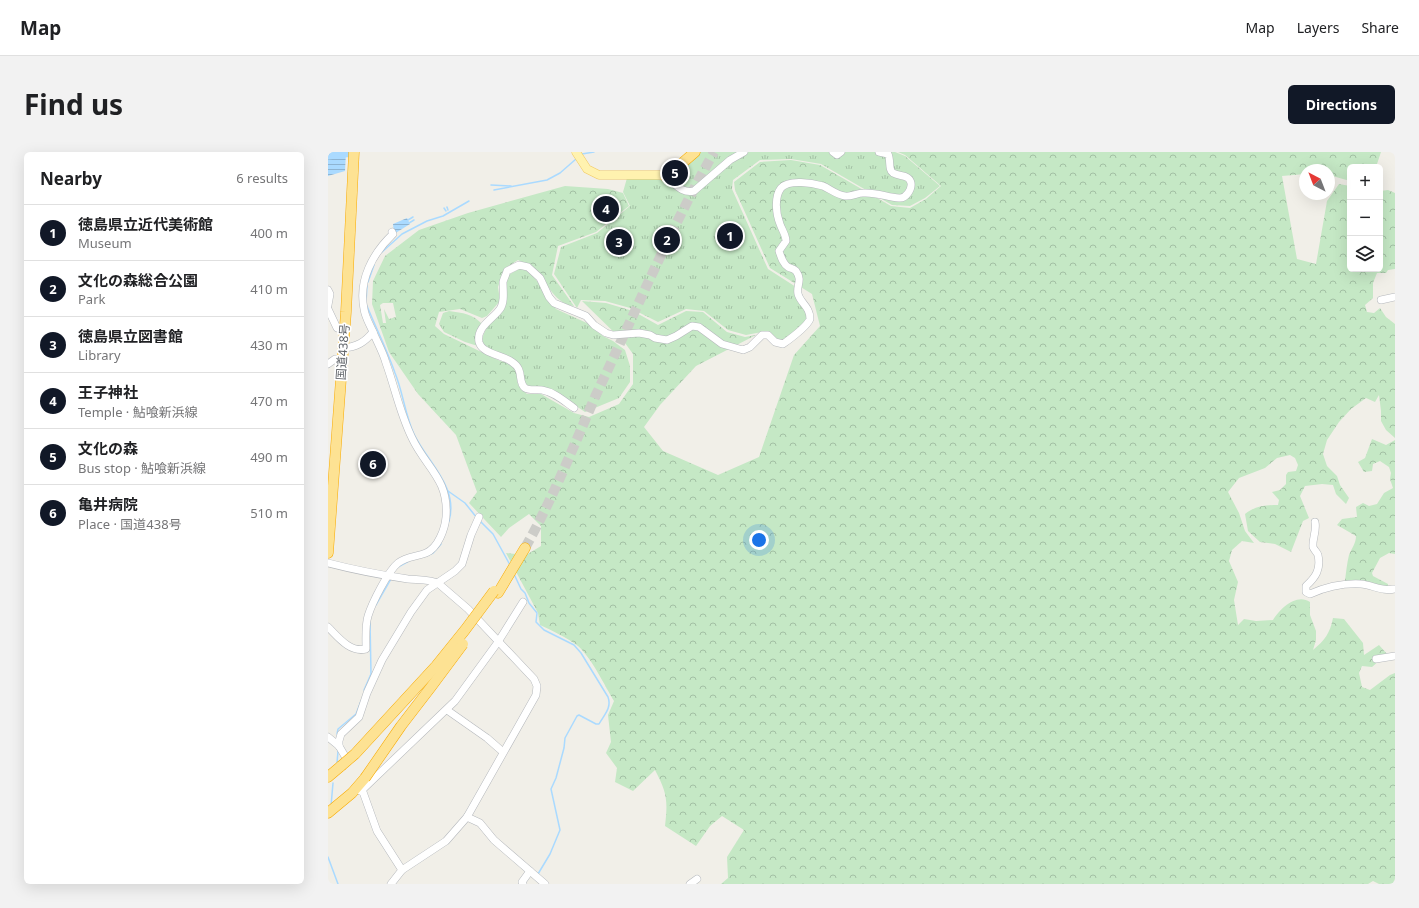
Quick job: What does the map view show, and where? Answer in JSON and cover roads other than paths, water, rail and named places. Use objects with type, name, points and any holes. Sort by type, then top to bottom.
[{"type":"highway","name":"国道438号","points":[[328,553],[345,330],[354,152]]},
{"type":"highway","points":[[664,176],[687,152]]},
{"type":"highway","points":[[664,176],[695,152]]},
{"type":"highway","points":[[328,813],[358,790],[401,726],[432,687],[496,592],[523,547]]},
{"type":"highway","points":[[328,778],[344,759],[355,754],[436,666],[496,592]]},
{"type":"main road","points":[[576,152],[585,166],[591,172],[599,175],[664,176]]},
{"type":"street","points":[[664,176],[675,186],[690,192],[694,191],[730,160],[744,152]]},
{"type":"street","points":[[833,152],[837,155],[841,152]]},
{"type":"street","points":[[574,408],[551,392],[527,389],[523,387],[521,383],[520,370],[516,365],[484,350],[479,342],[479,336],[484,324],[500,309],[503,301],[504,280],[507,271],[520,265],[528,267],[540,278],[554,304],[586,316],[594,325],[606,333],[613,335],[639,333],[667,340],[692,326],[699,327],[722,344],[743,350],[750,347],[762,335],[768,335],[775,342],[783,344],[802,328],[810,317],[797,292],[800,280],[799,276],[795,269],[787,267],[782,261],[779,251],[786,241],[777,212],[777,199],[781,189],[788,184],[811,184],[822,186],[841,196],[847,197],[862,193],[876,193],[900,198],[904,197],[908,193],[911,186],[910,181],[907,177],[891,171],[890,158],[888,154],[879,152]]},
{"type":"street","points":[[328,627],[348,646],[361,650],[366,649],[366,628],[368,615],[388,575],[400,562],[409,556],[427,553],[433,548],[443,531],[446,517],[445,499],[441,483],[412,438],[386,362],[364,309],[363,292],[367,270],[383,243],[393,234],[392,232]]},
{"type":"street","points":[[328,290],[330,294],[328,305]]},
{"type":"street","points":[[1381,300],[1395,297]]},
{"type":"street","points":[[328,309],[337,328],[345,330]]},
{"type":"street","points":[[343,348],[351,348],[362,343],[373,332]]},
{"type":"street","points":[[328,364],[335,359],[342,359]]},
{"type":"street","points":[[344,759],[339,746],[341,734],[359,716],[367,692],[382,660],[398,632],[427,590],[455,571],[462,564],[471,535],[479,517]]},
{"type":"street","points":[[1315,522],[1317,529],[1313,547],[1318,555],[1318,572],[1306,586],[1306,592],[1310,594],[1323,588],[1338,585],[1362,584],[1390,590],[1395,589]]},
{"type":"street","points":[[328,563],[397,577],[437,582],[468,609],[534,679],[537,686],[536,694],[467,817],[446,841],[402,870],[391,884]]},
{"type":"street","points":[[402,870],[377,832],[364,792],[358,790],[456,702],[498,642],[523,602]]},
{"type":"street","points":[[1376,659],[1395,656]]},
{"type":"street","points":[[447,710],[487,738],[503,752]]},
{"type":"street","points":[[328,737],[339,746]]},
{"type":"street","points":[[467,817],[480,823],[494,840],[545,884]]},
{"type":"street","points":[[523,884],[522,882],[530,871]]},
{"type":"street","points":[[690,884],[697,879]]},
{"type":"water","points":[[328,152],[346,152],[345,171],[328,176]]},
{"type":"water","points":[[407,218],[410,224],[394,234],[393,224]]},
{"type":"waterway","points":[[328,155],[353,152]]},
{"type":"waterway","points":[[582,154],[594,152]]},
{"type":"waterway","points":[[494,190],[547,180],[560,173],[576,159]]},
{"type":"waterway","points":[[491,185],[511,186]]},
{"type":"waterway","points":[[382,252],[402,234],[427,221],[443,216],[469,201]]},
{"type":"waterway","points":[[408,220],[413,217]]},
{"type":"waterway","points":[[409,223],[414,220]]},
{"type":"waterway","points":[[368,282],[374,265]]},
{"type":"waterway","points":[[366,302],[367,286]]},
{"type":"waterway","points":[[367,306],[398,380],[408,419],[414,434],[446,486],[450,497],[451,509],[449,521]]},
{"type":"waterway","points":[[448,491],[465,503],[477,518]]},
{"type":"waterway","points":[[480,521],[493,534],[510,565]]},
{"type":"waterway","points":[[426,556],[433,553],[441,544]]},
{"type":"waterway","points":[[398,567],[409,561]]},
{"type":"waterway","points":[[514,574],[529,603],[537,613],[536,622],[544,630],[574,645],[581,653],[609,701],[607,711],[599,724],[596,724],[579,715],[565,738],[564,748],[556,778],[551,789],[560,830],[550,854],[538,874]]},
{"type":"waterway","points":[[376,605],[391,579]]},
{"type":"waterway","points":[[364,690],[371,674],[370,621]]},
{"type":"waterway","points":[[337,734],[338,729],[356,714],[361,701]]},
{"type":"waterway","points":[[337,763],[338,751]]},
{"type":"waterway","points":[[331,806],[333,783]]},
{"type":"waterway","points":[[328,857],[338,884]]},
{"type":"tunnel","points":[[525,548],[553,493],[595,397],[662,253],[714,152]]},
{"type":"place","name":"文化の森","points":[[675,173]]},
{"type":"place","name":"王子神社","points":[[606,209]]},
{"type":"place","name":"徳島県立近代美術館","points":[[730,236]]},
{"type":"place","name":"文化の森総合公園","points":[[667,240]]},
{"type":"place","name":"徳島県立図書館","points":[[619,242]]},
{"type":"place","name":"亀井病院","points":[[373,464]]}]
